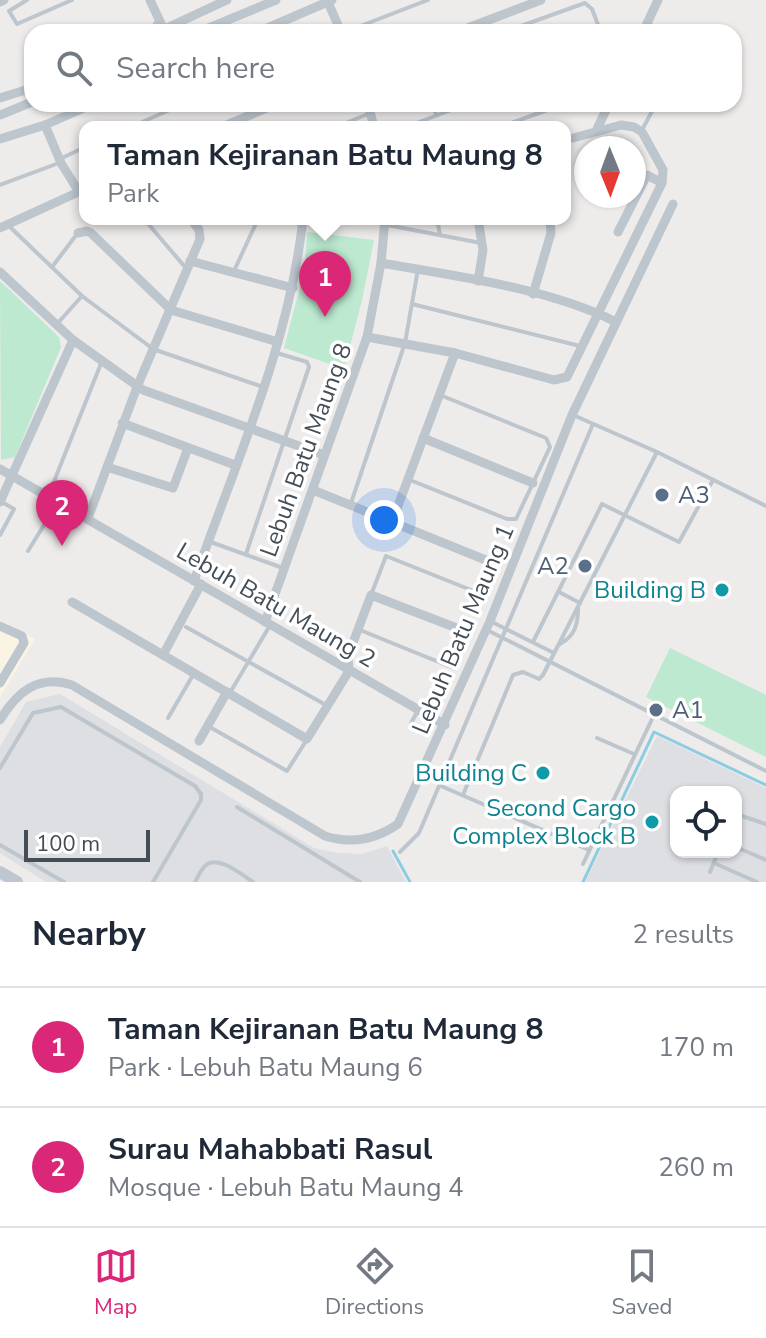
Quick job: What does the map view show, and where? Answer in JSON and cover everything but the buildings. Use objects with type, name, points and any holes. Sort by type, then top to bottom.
[{"type":"street","points":[[150,0],[160,24]]},
{"type":"street","points":[[173,24],[207,4],[227,0]]},
{"type":"street","points":[[218,24],[276,0]]},
{"type":"street","points":[[478,24],[541,0]]},
{"type":"street","points":[[647,24],[658,0]]},
{"type":"street","points":[[276,24],[329,1],[339,24]]},
{"type":"street","points":[[0,98],[24,90]]},
{"type":"street","points":[[0,115],[24,105]]},
{"type":"street","points":[[0,139],[75,112]]},
{"type":"street","points":[[236,121],[257,112]]},
{"type":"street","points":[[596,131],[605,112]]},
{"type":"street","points":[[45,125],[60,161],[79,186]]},
{"type":"street","points":[[367,337],[455,353],[559,380],[569,374],[662,183],[663,170],[642,132],[628,125],[573,138]]},
{"type":"street","points":[[618,232],[647,175],[646,171]]},
{"type":"street","points":[[647,175],[662,183]]},
{"type":"street","points":[[4,226],[79,191]]},
{"type":"street","name":"Lebuh Batu Maung 1","points":[[0,720],[13,698],[22,691],[61,681],[325,836],[354,841],[379,835],[398,824],[488,626],[572,415],[673,204]]},
{"type":"street","points":[[88,518],[122,423],[201,235],[195,225]]},
{"type":"street","points":[[163,655],[198,582],[208,541],[277,347],[293,288],[302,225]]},
{"type":"street","points":[[385,225],[381,263],[533,294],[597,313],[616,322]]},
{"type":"street","points":[[478,281],[483,244],[479,225]]},
{"type":"street","points":[[533,294],[551,233],[550,225]]},
{"type":"street","points":[[78,233],[91,233],[171,310],[277,347]]},
{"type":"street","name":"Lebuh Batu Maung 8","points":[[268,623],[367,337],[381,263]]},
{"type":"street","points":[[188,265],[234,272],[293,288]]},
{"type":"street","points":[[0,272],[73,340],[137,387],[324,455]]},
{"type":"street","points":[[0,502],[73,340]]},
{"type":"street","points":[[392,522],[455,353]]},
{"type":"street","points":[[122,423],[235,465]]},
{"type":"street","points":[[423,438],[533,483]]},
{"type":"street","points":[[107,467],[173,488],[188,448]]},
{"type":"street","points":[[0,469],[12,477]]},
{"type":"street","name":"Lebuh Batu Maung 2","points":[[12,477],[445,725]]},
{"type":"street","points":[[313,490],[493,563]]},
{"type":"street","points":[[72,602],[307,739],[349,671],[348,656],[371,595],[467,632]]},
{"type":"street","points":[[0,626],[22,636],[24,643],[0,683]]},
{"type":"street","points":[[199,741],[228,693]]},
{"type":"street","points":[[0,872],[17,882]]},
{"type":"lane","points":[[27,0],[9,11],[17,24],[72,0]]},
{"type":"lane","points":[[364,24],[428,0]]},
{"type":"lane","points":[[526,24],[585,3],[592,9],[597,24]]},
{"type":"lane","points":[[155,24],[159,19]]},
{"type":"lane","points":[[145,121],[165,112]]},
{"type":"lane","points":[[421,121],[444,112]]},
{"type":"lane","points":[[517,121],[542,112]]},
{"type":"lane","points":[[642,132],[652,112]]},
{"type":"lane","points":[[0,185],[79,150]]},
{"type":"lane","points":[[150,225],[188,265]]},
{"type":"lane","points":[[234,272],[255,225]]},
{"type":"lane","points":[[398,225],[483,244]]},
{"type":"lane","points":[[438,225],[440,235]]},
{"type":"lane","points":[[4,226],[82,296],[153,349],[263,387]]},
{"type":"lane","points":[[52,267],[78,233]]},
{"type":"lane","points":[[351,505],[405,343],[418,269]]},
{"type":"lane","points":[[57,325],[82,296]]},
{"type":"lane","points":[[412,304],[582,347]]},
{"type":"lane","points":[[246,554],[309,364],[277,347]]},
{"type":"lane","points":[[28,551],[53,499],[102,360]]},
{"type":"lane","points":[[407,479],[511,520],[519,517],[550,447],[549,440],[440,395]]},
{"type":"lane","points":[[572,415],[657,452],[766,506]]},
{"type":"lane","points":[[400,852],[419,833],[593,424]]},
{"type":"lane","points":[[463,795],[513,675],[523,672],[539,679],[558,645],[570,638],[578,621],[579,604],[657,452]]},
{"type":"lane","points":[[533,642],[602,504],[679,542],[713,480]]},
{"type":"lane","points":[[0,502],[14,509],[0,535]]},
{"type":"lane","points":[[208,541],[285,569]]},
{"type":"lane","points":[[371,595],[386,556],[481,594],[493,563]]},
{"type":"lane","points":[[559,592],[579,604]]},
{"type":"lane","points":[[228,693],[268,623]]},
{"type":"lane","points":[[488,626],[506,630],[554,653]]},
{"type":"lane","points":[[488,626],[503,638],[766,771]]},
{"type":"lane","points":[[186,627],[328,706]]},
{"type":"lane","points":[[358,629],[451,667],[467,632]]},
{"type":"lane","points":[[168,718],[194,673]]},
{"type":"lane","points":[[0,768],[33,713],[61,707],[195,786],[201,800],[153,882]]},
{"type":"lane","points":[[411,723],[418,710]]},
{"type":"lane","points":[[583,864],[654,715]]},
{"type":"lane","points":[[208,726],[287,771],[307,739]]},
{"type":"lane","points":[[597,738],[634,754]]},
{"type":"lane","points":[[440,785],[589,850]]},
{"type":"lane","points":[[237,807],[360,882]]},
{"type":"lane","points":[[742,816],[766,824]]},
{"type":"lane","points":[[0,845],[64,882]]},
{"type":"lane","points":[[742,850],[766,860]]},
{"type":"lane","points":[[710,872],[716,858]]},
{"type":"lane","points":[[195,882],[205,866],[212,863],[225,865],[253,882]]},
{"type":"lane","points":[[714,863],[757,882]]},
{"type":"shaded area","points":[[0,620],[35,639],[0,697]]},
{"type":"shaded area","points":[[60,694],[314,848],[362,854],[387,846],[406,882],[46,882],[0,853],[0,747],[26,702]]},
{"type":"shaded area","points":[[657,736],[766,788],[766,882],[585,882]]},
{"type":"green space","points":[[307,232],[374,240],[344,369],[284,348],[305,268]]},
{"type":"green space","points":[[0,281],[59,337],[61,347],[15,457],[1,460]]},
{"type":"green space","points":[[670,648],[766,695],[766,757],[646,697]]},
{"type":"waterway","points":[[583,882],[654,732],[766,785]]},
{"type":"waterway","points":[[393,851],[410,882]]},
{"type":"place","name":"Taman Kejiranan Batu Maung 8","points":[[325,317]]},
{"type":"place","name":"A3","points":[[662,495]]},
{"type":"place","name":"Surau Mahabbati Rasul","points":[[62,546]]},
{"type":"place","name":"A2","points":[[585,566]]},
{"type":"place","name":"Building B","points":[[722,590]]},
{"type":"place","name":"A1","points":[[656,710]]},
{"type":"place","name":"Building C","points":[[543,773]]},
{"type":"place","name":"Second Cargo Complex Block B","points":[[652,822]]}]
